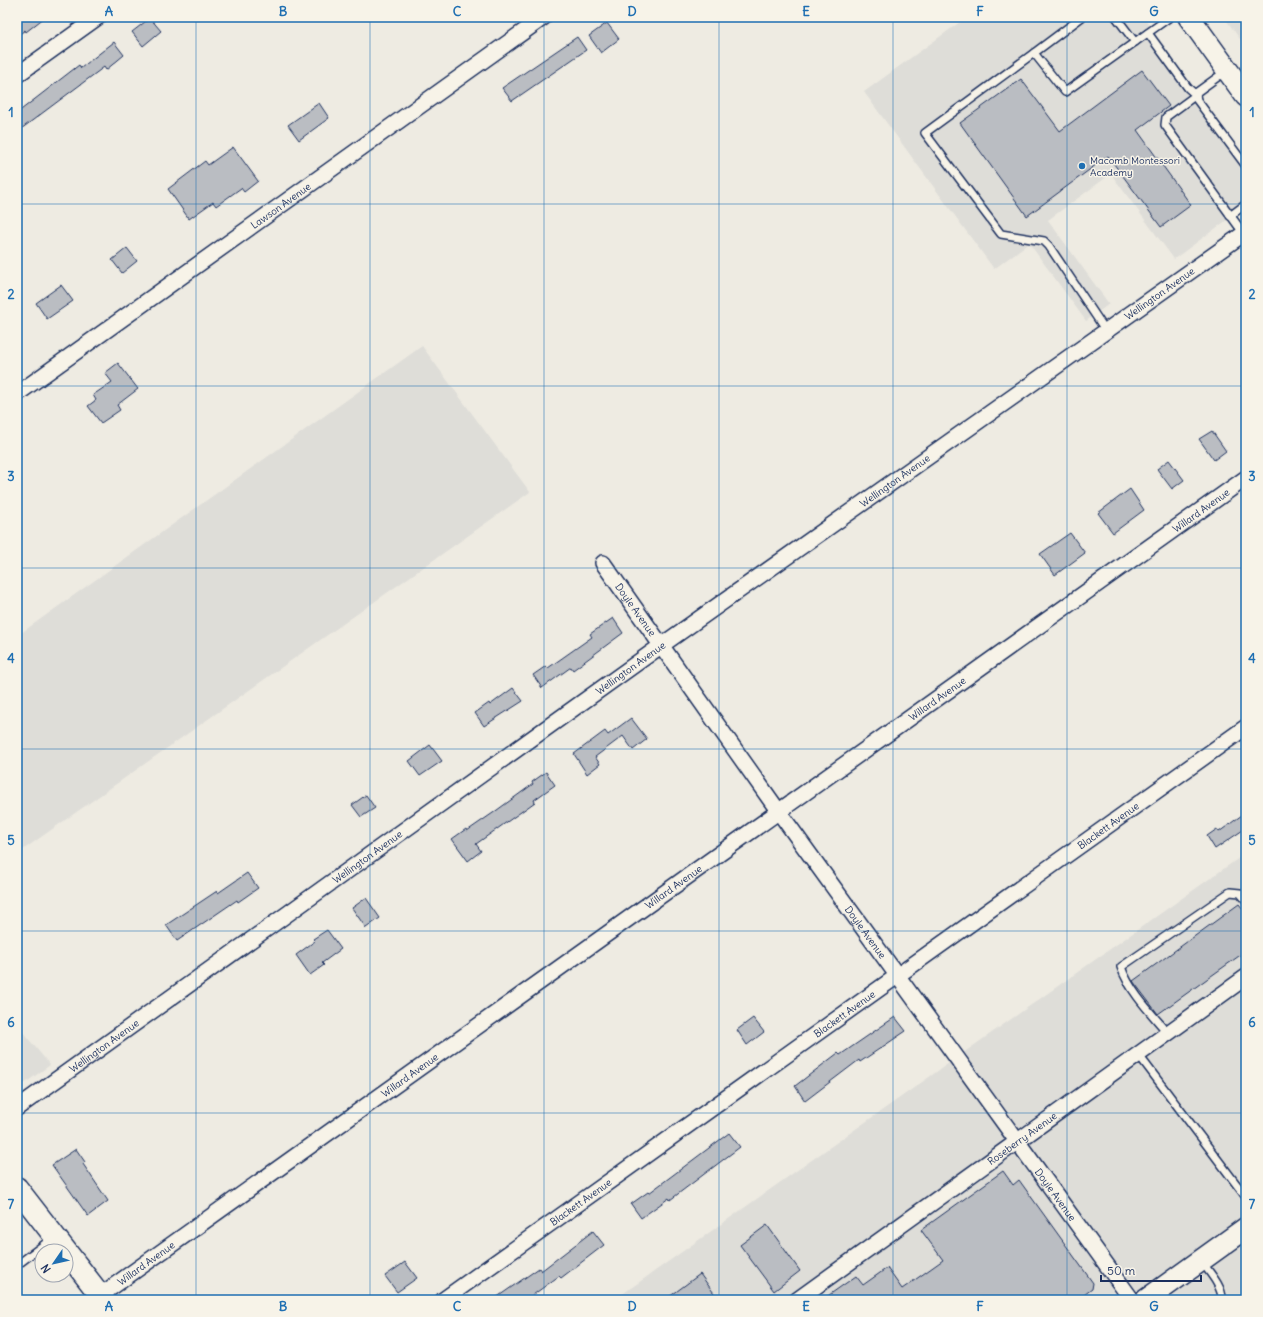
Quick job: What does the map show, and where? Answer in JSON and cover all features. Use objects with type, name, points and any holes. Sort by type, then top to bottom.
[{"type":"main road","points":[[1189,17],[1246,96]]},
{"type":"main road","points":[[17,1188],[55,1236],[100,1298]]},
{"type":"main road","points":[[1146,1300],[1246,1228]]},
{"type":"street","points":[[17,75],[98,17]]},
{"type":"street","name":"Lawson Avenue","points":[[17,394],[544,17]]},
{"type":"street","name":"Wellington Avenue","points":[[17,1108],[662,645],[1245,233]]},
{"type":"street","name":"Willard Avenue","points":[[100,1298],[1246,478]]},
{"type":"street","name":"Doyle Avenue","points":[[603,562],[779,812],[1132,1300]]},
{"type":"street","name":"Blackett Avenue","points":[[443,1300],[1246,727]]},
{"type":"street","name":"Roseberry Avenue","points":[[797,1300],[1246,977]]},
{"type":"lane","points":[[1082,17],[925,133],[1001,234],[1044,241],[1049,246],[1106,331]]},
{"type":"lane","points":[[1116,17],[1135,42]]},
{"type":"lane","points":[[1034,53],[1065,92],[1170,17]]},
{"type":"lane","points":[[1148,33],[1188,88],[1196,95],[1197,100],[1246,166]]},
{"type":"lane","points":[[1227,70],[1166,117],[1164,123],[1170,134],[1230,216],[1245,233]]},
{"type":"lane","points":[[1230,216],[1246,204]]},
{"type":"lane","points":[[1168,1033],[1141,1001],[1124,976],[1121,967],[1230,892],[1240,893],[1246,900]]},
{"type":"lane","points":[[1138,1054],[1246,1197]]},
{"type":"lane","points":[[17,1265],[55,1236]]},
{"type":"lane","points":[[1201,1260],[1218,1286],[1222,1300]]},
{"type":"shaded area","name":"Macomb Montessori Academy","points":[[967,17],[1143,17],[1246,159],[1246,206],[1174,259],[1111,174],[1048,220],[1109,304],[1086,321],[1029,243],[994,269],[864,92]]},
{"type":"shaded area","points":[[1224,17],[1246,17],[1246,47]]},
{"type":"shaded area","points":[[422,346],[530,492],[17,854],[17,636]]},
{"type":"shaded area","points":[[1246,853],[1246,1300],[614,1300]]},
{"type":"shaded area","points":[[17,1025],[50,1065],[17,1089]]},
{"type":"building","points":[[17,17],[45,17],[26,32],[25,30],[17,36]]},
{"type":"building","points":[[150,18],[161,31],[143,46],[132,32]]},
{"type":"building","points":[[607,23],[619,39],[601,53],[589,36]]},
{"type":"building","points":[[577,37],[586,50],[512,101],[502,88]]},
{"type":"building","points":[[114,42],[124,55],[106,70],[104,67],[17,132],[17,113],[79,65],[81,68]]},
{"type":"building","points":[[1142,70],[1169,106],[1137,130],[1191,205],[1161,227],[1108,156],[1027,216],[960,123],[1021,79],[1060,131]]},
{"type":"building","points":[[319,103],[329,118],[299,140],[288,125]]},
{"type":"building","points":[[233,147],[258,181],[244,192],[241,188],[216,206],[213,202],[189,219],[168,189],[205,161],[208,165]]},
{"type":"building","points":[[127,248],[137,261],[122,273],[112,260]]},
{"type":"building","points":[[61,285],[73,301],[47,319],[36,303]]},
{"type":"building","points":[[118,363],[138,389],[117,405],[120,410],[101,423],[88,406],[96,400],[93,395],[112,382],[105,373]]},
{"type":"building","points":[[1212,431],[1226,451],[1214,460],[1199,439]]},
{"type":"building","points":[[1169,460],[1184,480],[1172,489],[1157,469]]},
{"type":"building","points":[[1130,489],[1144,510],[1113,533],[1098,513]]},
{"type":"building","points":[[1070,533],[1085,553],[1055,575],[1040,554]]},
{"type":"building","points":[[613,618],[623,633],[573,670],[571,667],[542,688],[533,675],[546,666],[548,668],[592,637],[590,634]]},
{"type":"building","points":[[513,688],[523,701],[484,726],[475,713],[489,703],[490,705]]},
{"type":"building","points":[[631,718],[647,739],[633,750],[623,736],[595,757],[600,764],[587,774],[574,754],[605,731],[608,735]]},
{"type":"building","points":[[430,745],[442,761],[420,776],[409,761]]},
{"type":"building","points":[[546,772],[555,785],[534,800],[535,802],[476,844],[481,851],[468,861],[452,839],[466,829],[467,831],[493,813],[533,784],[532,782]]},
{"type":"building","points":[[366,795],[375,808],[361,817],[352,805]]},
{"type":"building","points":[[1246,812],[1246,828],[1215,849],[1207,836],[1217,829],[1219,832]]},
{"type":"building","points":[[247,873],[258,888],[238,902],[237,900],[177,941],[166,925]]},
{"type":"building","points":[[366,898],[380,918],[366,928],[352,908]]},
{"type":"building","points":[[1239,904],[1246,913],[1246,951],[1158,1014],[1133,981]]},
{"type":"building","points":[[327,930],[341,949],[322,963],[324,965],[310,975],[296,955],[315,941],[313,939]]},
{"type":"building","points":[[895,1017],[906,1031],[860,1062],[859,1060],[805,1101],[795,1086],[838,1053],[840,1055]]},
{"type":"building","points":[[753,1018],[764,1032],[747,1045],[737,1030]]},
{"type":"building","points":[[729,1133],[740,1147],[670,1200],[669,1198],[641,1218],[631,1204],[648,1192],[649,1193]]},
{"type":"building","points":[[76,1149],[85,1162],[83,1164],[108,1201],[88,1216],[52,1165]]},
{"type":"building","points":[[1003,1171],[1013,1185],[1019,1180],[1093,1283],[1092,1289],[1077,1300],[822,1300],[856,1276],[863,1285],[887,1268],[902,1289],[943,1260],[921,1230]]},
{"type":"building","points":[[767,1225],[800,1271],[774,1291],[740,1245]]},
{"type":"building","points":[[593,1231],[604,1245],[561,1278],[559,1276],[526,1300],[493,1300],[539,1268],[541,1271]]},
{"type":"building","points":[[405,1262],[417,1278],[397,1292],[385,1276]]},
{"type":"building","points":[[700,1274],[719,1300],[665,1300]]},
{"type":"place","name":"Macomb Montessori Academy","points":[[1082,166]]}]
